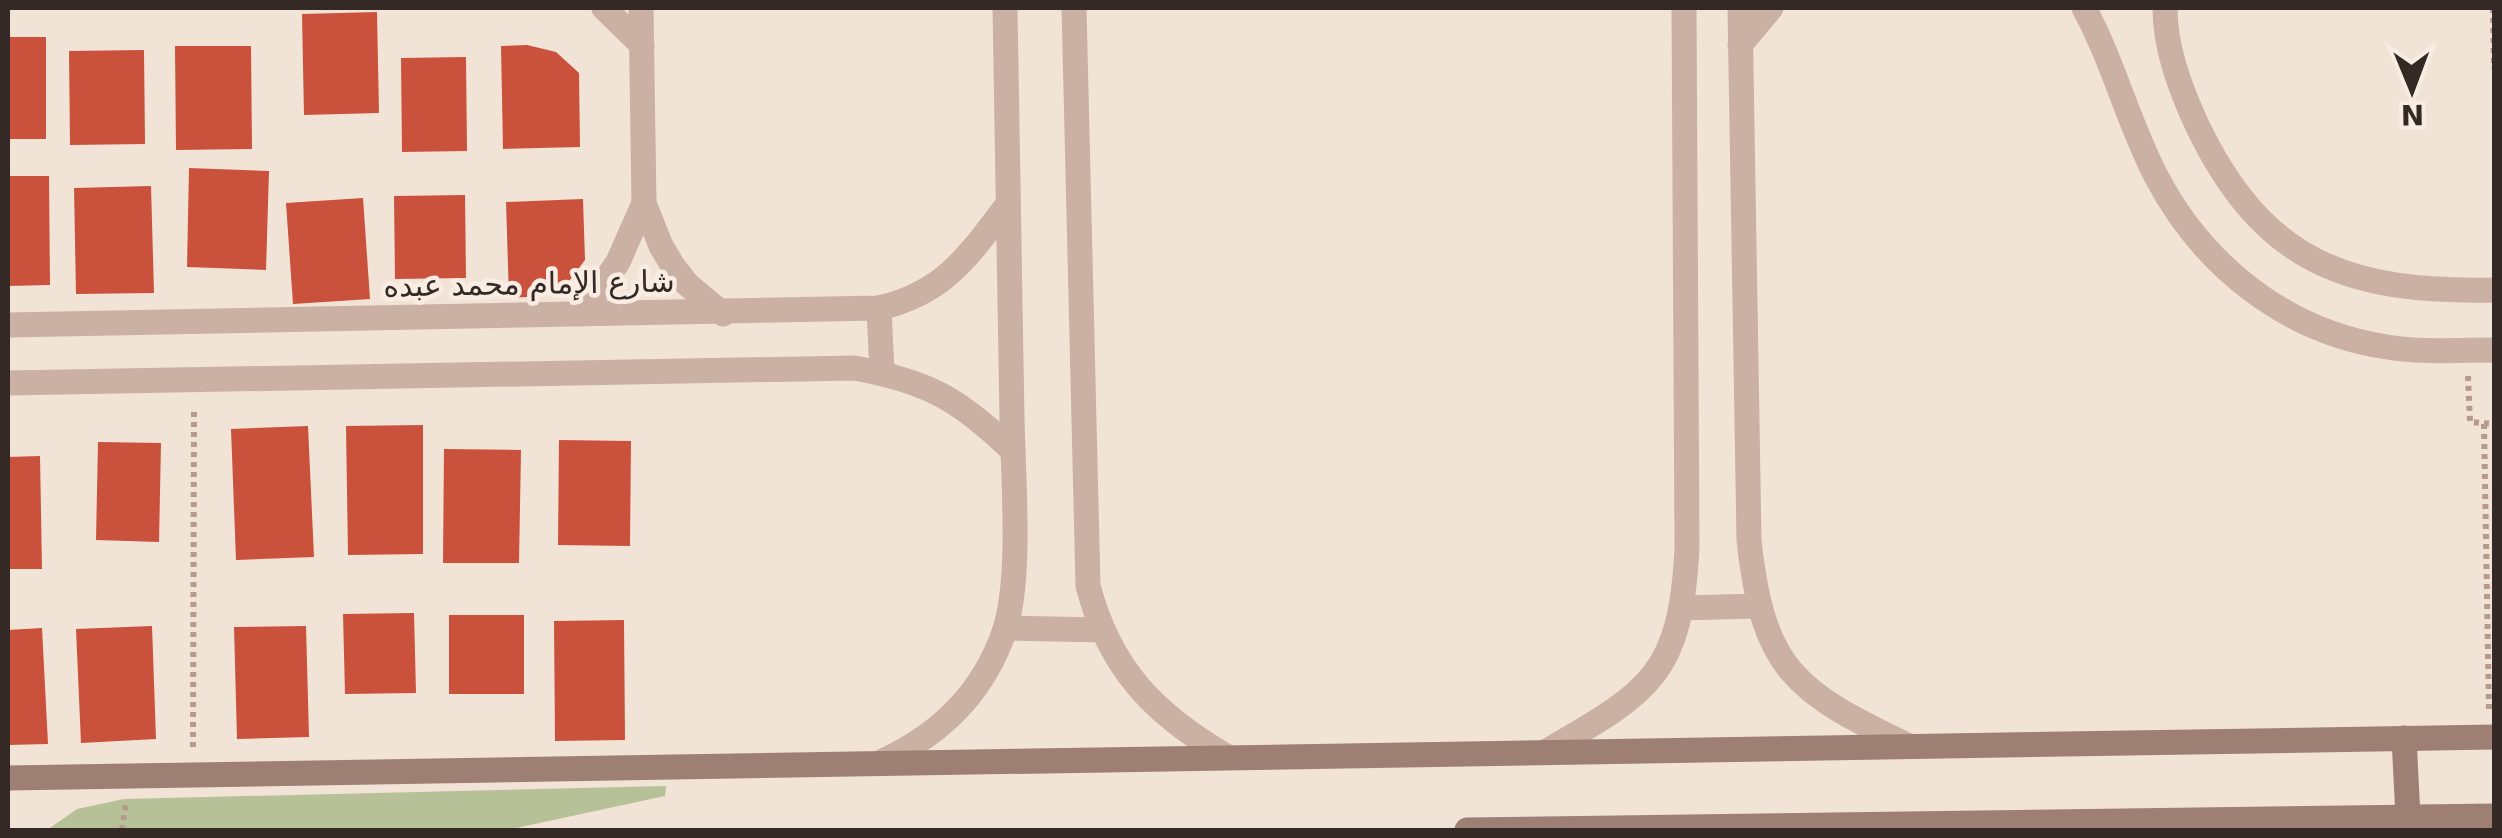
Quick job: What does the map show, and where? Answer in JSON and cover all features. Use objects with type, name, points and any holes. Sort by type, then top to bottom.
[{"type":"main road","points":[[2404,738],[2408,817]]},
{"type":"main road","points":[[8,798],[20,778],[193,773],[2492,738]]},
{"type":"main road","points":[[1467,830],[2494,816]]},
{"type":"street","points":[[604,8],[642,45]]},
{"type":"street","points":[[641,8],[644,204],[660,246],[673,266],[687,284],[722,314]]},
{"type":"street","points":[[884,761],[912,748],[960,709],[980,684],[1006,628],[1012,598],[1005,8]]},
{"type":"street","points":[[1074,8],[1088,586],[1102,630],[1132,681],[1159,711],[1226,756]]},
{"type":"street","points":[[1547,751],[1624,707],[1640,693],[1665,658],[1682,608],[1687,548],[1684,8]]},
{"type":"street","points":[[1740,8],[1749,540],[1758,606],[1780,656],[1816,697],[1908,746]]},
{"type":"street","points":[[1740,45],[1772,8]]},
{"type":"street","points":[[2084,8],[2154,172],[2175,210],[2201,245],[2232,275],[2279,308],[2345,338],[2388,347],[2494,350]]},
{"type":"street","points":[[2166,8],[2171,56],[2188,105],[2234,191],[2265,225],[2300,252],[2327,266],[2384,286],[2429,291],[2494,290]]},
{"type":"street","points":[[582,314],[618,262],[644,204]]},
{"type":"street","name":"شارع الإمام محمد عبده","points":[[8,325],[879,308],[905,303],[950,276],[1008,204]]},
{"type":"street","points":[[879,308],[882,373]]},
{"type":"street","points":[[8,383],[828,367],[908,379],[956,401],[1013,450]]},
{"type":"street","points":[[1682,608],[1758,606]]},
{"type":"street","points":[[1006,628],[1102,630]]},
{"type":"path","points":[[2493,8],[2494,69]]},
{"type":"path","points":[[2467,350],[2470,422],[2494,424]]},
{"type":"path","points":[[193,773],[194,378]]},
{"type":"path","points":[[2484,424],[2492,738]]},
{"type":"green space","points":[[666,786],[665,796],[507,830],[47,830],[77,809],[124,799]]},
{"type":"building","points":[[377,12],[379,113],[304,115],[302,14]]},
{"type":"building","points":[[8,37],[46,37],[46,139],[8,139]]},
{"type":"building","points":[[527,45],[556,52],[579,73],[580,147],[503,149],[501,46]]},
{"type":"building","points":[[175,46],[251,46],[252,149],[176,150]]},
{"type":"building","points":[[144,50],[145,144],[70,145],[69,51]]},
{"type":"building","points":[[466,57],[467,151],[402,152],[401,58]]},
{"type":"building","points":[[189,168],[269,171],[266,270],[187,267]]},
{"type":"building","points":[[8,176],[49,176],[50,285],[8,286]]},
{"type":"building","points":[[151,186],[154,293],[76,294],[74,188]]},
{"type":"building","points":[[465,195],[466,278],[395,279],[394,196]]},
{"type":"building","points":[[363,198],[370,299],[293,304],[286,203]]},
{"type":"building","points":[[583,199],[585,260],[567,284],[542,296],[509,298],[506,202]]},
{"type":"building","points":[[423,425],[423,554],[348,555],[346,426]]},
{"type":"building","points":[[308,426],[314,557],[236,560],[231,429]]},
{"type":"building","points":[[559,440],[631,441],[630,546],[558,545]]},
{"type":"building","points":[[98,442],[161,443],[159,542],[96,540]]},
{"type":"building","points":[[444,449],[521,450],[519,563],[443,563]]},
{"type":"building","points":[[40,456],[42,569],[8,569],[8,457]]},
{"type":"building","points":[[414,613],[416,693],[345,694],[343,614]]},
{"type":"building","points":[[449,615],[524,615],[524,694],[449,694]]},
{"type":"building","points":[[624,620],[625,740],[555,741],[554,621]]},
{"type":"building","points":[[152,626],[156,739],[81,743],[76,629]]},
{"type":"building","points":[[306,626],[309,737],[237,739],[234,627]]},
{"type":"building","points":[[42,628],[48,744],[8,745],[8,630]]}]
